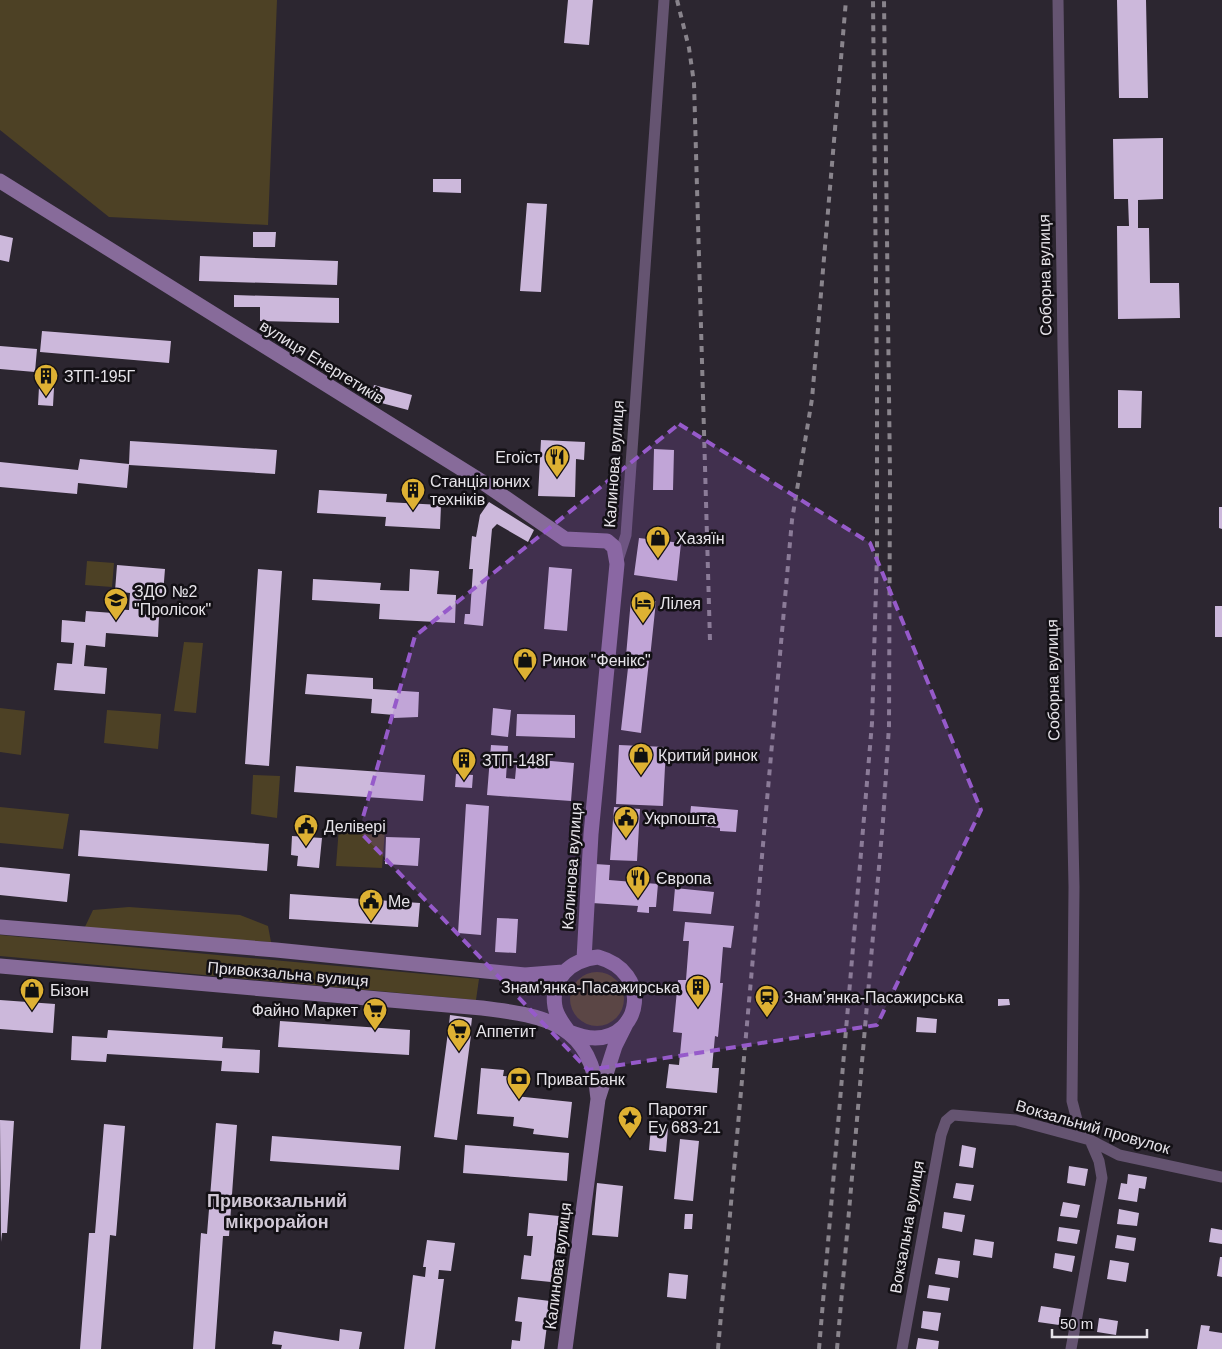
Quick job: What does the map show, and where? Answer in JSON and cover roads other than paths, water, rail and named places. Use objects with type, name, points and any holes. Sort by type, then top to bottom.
[{"type":"street","name":"Калинова вулиця","points":[[584,958],[591,834],[617,564],[626,535],[664,0]]},
{"type":"street","name":"Соборна вулиця","points":[[1058,0],[1062,347],[1074,886],[1072,1101],[1078,1124],[1090,1140],[1099,1161],[1102,1178],[1071,1349]]},
{"type":"street","name":"вулиця Енергетиків","points":[[0,181],[481,481],[565,539],[607,541],[614,547],[617,564]]},
{"type":"street","name":"Привокзальна вулиця","points":[[0,927],[276,950],[525,975],[563,972]]},
{"type":"street","points":[[598,957],[611,961],[623,969],[631,981],[635,995],[633,1009],[613,1053],[598,1099],[596,1076],[591,1061],[585,1049],[568,1032],[555,1007],[555,988],[563,972],[569,966],[584,958],[598,957]]},
{"type":"street","name":"Привокзальна вулиця","points":[[0,966],[490,1009],[533,1016],[568,1032]]},
{"type":"street","points":[[568,1032],[596,1038],[608,1036],[627,1022]]},
{"type":"street","name":"Калинова вулиця","points":[[565,1349],[598,1099]]},
{"type":"street","name":"Вокзальний провулок","points":[[953,1115],[1016,1120],[1090,1140],[1119,1155],[1222,1177]]},
{"type":"street","name":"Вокзальна вулиця","points":[[902,1349],[941,1135],[946,1121],[953,1115]]},
{"type":"railway","points":[[677,0],[689,48],[694,83],[710,641]]},
{"type":"railway","points":[[718,1349],[792,520],[812,399],[846,0]]},
{"type":"railway","points":[[819,1349],[872,723],[877,554],[873,0]]},
{"type":"railway","points":[[837,1349],[883,821],[889,726],[890,475],[884,0]]},
{"type":"place","name":"ЗТП-195Г","points":[[46,397]]},
{"type":"place","name":"Егоїст","points":[[557,478]]},
{"type":"place","name":"Станція юних техніків","points":[[413,511]]},
{"type":"place","name":"Хазяїн","points":[[658,559]]},
{"type":"place","name":"ЗДО №2 \"Пролісок\"","points":[[116,621]]},
{"type":"place","name":"Лілея","points":[[643,624]]},
{"type":"place","name":"Ринок \"Фенікс\"","points":[[525,681]]},
{"type":"place","name":"Критий ринок","points":[[641,776]]},
{"type":"place","name":"ЗТП-148Г","points":[[464,781]]},
{"type":"place","name":"Укрпошта","points":[[626,839]]},
{"type":"place","name":"Делівері","points":[[306,847]]},
{"type":"place","name":"Європа","points":[[638,899]]},
{"type":"place","name":"Me","points":[[371,922]]},
{"type":"place","name":"Знам'янка-Пасажирська","points":[[698,1008]]},
{"type":"place","name":"Бізон","points":[[32,1011]]},
{"type":"place","name":"Знам’янка-Пасажирська","points":[[767,1018]]},
{"type":"place","name":"Файно Маркет","points":[[375,1031]]},
{"type":"place","name":"Аппетит","points":[[459,1052]]},
{"type":"place","name":"ПриватБанк","points":[[519,1100]]},
{"type":"place","name":"Паротяг Еу 683-21","points":[[630,1139]]},
{"type":"district","name":"Привокзальний мікрорайон","points":[[277,1211]]}]
